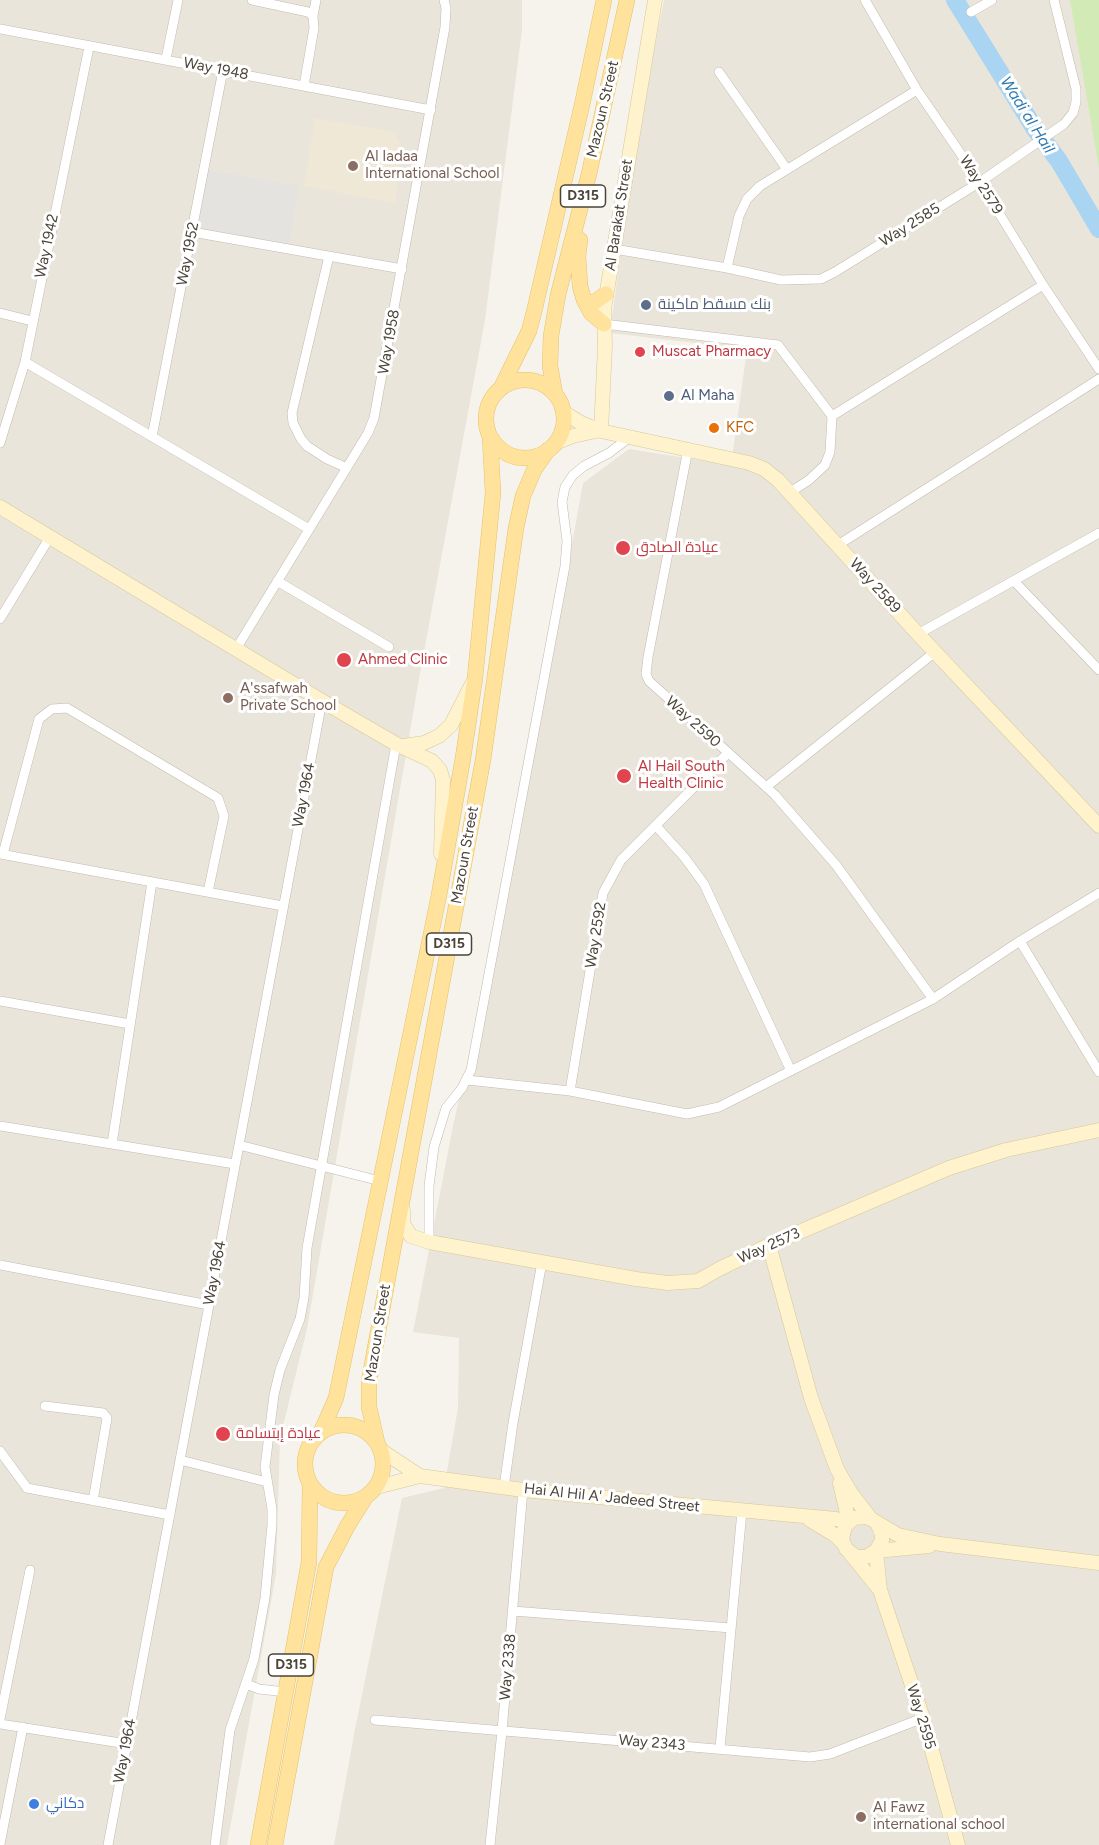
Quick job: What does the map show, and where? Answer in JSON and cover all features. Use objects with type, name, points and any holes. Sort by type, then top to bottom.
[{"type":"main road","name":"Mazoun Street","points":[[502,386],[529,331],[604,0]]},
{"type":"main road","name":"Mazoun Street","points":[[555,394],[550,366],[551,336],[558,295],[589,174],[627,0]]},
{"type":"main road","points":[[589,174],[578,256],[580,286],[591,313],[604,324]]},
{"type":"main road","points":[[584,300],[592,303],[606,294]]},
{"type":"main road","points":[[502,386],[524,379],[536,381],[555,394]]},
{"type":"main road","name":"D315","points":[[490,437],[486,426],[488,404],[502,386]]},
{"type":"main road","name":"D315","points":[[552,447],[561,434],[563,412],[555,394]]},
{"type":"main road","name":"Mazoun Street","points":[[321,1432],[336,1398],[439,895],[475,678],[493,493],[490,437]]},
{"type":"main road","points":[[490,437],[498,448],[510,455],[523,458],[536,456],[552,447]]},
{"type":"main road","name":"Mazoun Street","points":[[379,1447],[369,1407],[369,1382],[483,760],[516,528],[524,496],[534,470],[552,447]]},
{"type":"main road","points":[[321,1432],[332,1426],[345,1424],[357,1427],[369,1433],[379,1447]]},
{"type":"main road","name":"D315","points":[[258,1845],[309,1562],[310,1485],[304,1462],[307,1450],[321,1432]]},
{"type":"main road","name":"D315","points":[[275,1845],[326,1567],[348,1525],[382,1476],[384,1463],[379,1447]]},
{"type":"main road","points":[[310,1485],[329,1501],[341,1504],[354,1503],[371,1492]]},
{"type":"street","points":[[166,59],[178,0]]},
{"type":"street","points":[[252,0],[308,12],[313,16]]},
{"type":"street","points":[[304,86],[314,28],[313,16],[316,0]]},
{"type":"street","name":"Way 1958","points":[[236,649],[368,433],[374,418],[431,110],[446,18],[444,0]]},
{"type":"street","name":"Al Barakat Street","points":[[601,431],[606,294],[655,0]]},
{"type":"street","name":"Way 2579","points":[[865,0],[917,90],[980,182],[1043,285],[1099,369]]},
{"type":"street","points":[[971,12],[992,0]]},
{"type":"street","name":"Way 2585","points":[[614,249],[727,268],[781,280],[821,279],[980,182],[1064,124],[1073,113],[1076,89],[1054,0]]},
{"type":"street","name":"Way 1948","points":[[0,29],[431,110]]},
{"type":"street","name":"Way 1942","points":[[0,443],[25,362],[89,47]]},
{"type":"street","name":"Way 1952","points":[[152,437],[223,70]]},
{"type":"street","points":[[719,72],[786,168]]},
{"type":"street","points":[[727,268],[739,216],[747,199],[760,186],[917,90]]},
{"type":"street","points":[[192,232],[402,269]]},
{"type":"street","points":[[329,256],[292,413],[293,423],[307,446],[346,468]]},
{"type":"street","points":[[832,416],[1043,285]]},
{"type":"street","points":[[0,313],[32,321]]},
{"type":"street","points":[[604,324],[778,345],[832,416],[830,452],[825,465],[809,480],[789,493]]},
{"type":"street","points":[[25,362],[309,529]]},
{"type":"street","points":[[838,545],[1099,379]]},
{"type":"street","name":"Way 2589","points":[[563,412],[601,431],[731,458],[764,469],[778,480],[918,634],[1099,826]]},
{"type":"street","name":"Way 2589","points":[[552,447],[582,433],[601,431]]},
{"type":"street","points":[[429,1242],[429,1186],[434,1147],[446,1108],[467,1080],[471,1070],[565,566],[567,541],[562,502],[565,488],[573,475],[584,466],[609,453],[630,437]]},
{"type":"street","name":"Way 2590","points":[[688,450],[646,674],[648,681],[766,787],[836,865],[933,999]]},
{"type":"street","points":[[0,507],[322,701],[398,745],[432,761],[440,770],[443,780],[439,895]]},
{"type":"street","points":[[918,634],[1099,533]]},
{"type":"street","points":[[0,619],[50,537]]},
{"type":"street","points":[[277,581],[389,647]]},
{"type":"street","points":[[1014,581],[1099,670]]},
{"type":"street","points":[[766,787],[935,652]]},
{"type":"street","points":[[398,745],[433,740],[451,725],[475,678]]},
{"type":"street","name":"Way 1964","points":[[108,1845],[322,701]]},
{"type":"street","points":[[208,892],[224,816],[218,798],[67,708],[52,709],[39,720],[1,854],[284,906]]},
{"type":"street","points":[[215,1845],[230,1730],[246,1684],[260,1631],[271,1535],[272,1509],[267,1482],[266,1453],[274,1395],[280,1370],[300,1319],[308,1248],[322,1166],[398,745]]},
{"type":"street","name":"Way 2592","points":[[570,1091],[603,893],[621,860],[657,827],[728,753]]},
{"type":"street","points":[[657,827],[686,858],[704,884],[791,1071]]},
{"type":"street","points":[[112,1144],[152,882]]},
{"type":"street","points":[[467,1080],[570,1091],[687,1114],[719,1107],[933,999],[1020,941],[1099,893]]},
{"type":"street","points":[[1020,941],[1099,1072]]},
{"type":"street","points":[[0,1001],[130,1024]]},
{"type":"street","points":[[0,1126],[235,1164]]},
{"type":"street","name":"Way 2573","points":[[429,1242],[646,1281],[668,1284],[698,1281],[769,1245],[949,1168],[1006,1150],[1099,1130]]},
{"type":"street","points":[[239,1145],[381,1181]]},
{"type":"street","points":[[404,1188],[403,1224],[411,1236],[429,1242]]},
{"type":"street","points":[[388,1273],[397,1251],[415,1243],[429,1242]]},
{"type":"street","points":[[769,1245],[811,1398],[837,1469],[849,1522]]},
{"type":"street","points":[[504,1487],[542,1262]]},
{"type":"street","points":[[0,1265],[209,1305]]},
{"type":"street","points":[[45,1406],[103,1413],[106,1418],[93,1501]]},
{"type":"street","name":"Hai Al Hil A' Jadeed Street","points":[[379,1447],[420,1476]]},
{"type":"street","points":[[0,1451],[27,1488],[170,1515]]},
{"type":"street","points":[[180,1460],[267,1482]]},
{"type":"street","points":[[837,1469],[851,1493],[874,1521],[882,1534],[880,1546],[876,1551],[866,1557],[855,1556],[846,1548],[843,1530],[849,1522],[860,1517],[874,1521],[898,1535],[940,1544],[1099,1563]]},
{"type":"street","name":"Hai Al Hil A' Jadeed Street","points":[[371,1492],[420,1476],[523,1490],[849,1522]]},
{"type":"street","name":"Way 2338","points":[[490,1845],[523,1490]]},
{"type":"street","points":[[823,1518],[837,1512],[842,1507],[844,1499]]},
{"type":"street","points":[[720,1748],[742,1511]]},
{"type":"street","name":"Hai Al Hil A' Jadeed Street","points":[[803,1517],[820,1525],[846,1548]]},
{"type":"street","points":[[876,1551],[940,1544]]},
{"type":"street","name":"Way 2595","points":[[846,1548],[880,1590]]},
{"type":"street","points":[[878,1569],[886,1557],[899,1550]]},
{"type":"street","name":"Way 2595","points":[[876,1551],[880,1590],[923,1719],[958,1845]]},
{"type":"street","points":[[0,1719],[30,1570]]},
{"type":"street","points":[[513,1611],[730,1628]]},
{"type":"street","points":[[246,1684],[259,1689],[286,1692]]},
{"type":"street","name":"Way 2343","points":[[375,1720],[810,1756],[830,1754],[923,1719]]},
{"type":"street","points":[[0,1724],[127,1744]]},
{"type":"street","points":[[0,1844],[23,1727]]},
{"type":"shaded area","points":[[0,0],[522,0],[522,30],[485,320],[419,679],[307,1329],[280,1438],[276,1574],[227,1845],[0,1845]]},
{"type":"shaded area","points":[[664,0],[1099,0],[1099,1845],[334,1845],[402,1498],[444,1488],[458,1408],[459,1338],[413,1332],[454,1121],[509,892],[583,483],[629,449],[731,465],[747,349],[610,333],[635,144]]},
{"type":"shaded area","name":"Al Iadaa International School","points":[[315,118],[394,132],[402,147],[395,203],[304,186]]},
{"type":"shaded area","points":[[207,170],[299,186],[289,246],[195,230]]},
{"type":"green space","points":[[1070,0],[1099,0],[1099,168]]},
{"type":"waterway","name":"Wadi al Hail","points":[[955,0],[1035,129],[1059,161],[1099,229]]},
{"type":"place","name":"Al Iadaa International School","points":[[353,166]]},
{"type":"place","name":"بنك مسقط ماكينة","points":[[646,305]]},
{"type":"place","name":"Muscat Pharmacy","points":[[640,352]]},
{"type":"place","name":"Al Maha","points":[[669,396]]},
{"type":"place","name":"KFC","points":[[714,428]]},
{"type":"place","name":"عيادة الصادق","points":[[623,548]]},
{"type":"place","name":"Ahmed Clinic","points":[[344,660]]},
{"type":"place","name":"A'ssafwah Private School","points":[[228,698]]},
{"type":"place","name":"Al Hail South Health Clinic","points":[[624,776]]},
{"type":"place","name":"عيادة إبتسامة","points":[[223,1434]]},
{"type":"place","name":"دكاني","points":[[34,1804]]},
{"type":"place","name":"Al Fawz international school","points":[[861,1817]]}]
